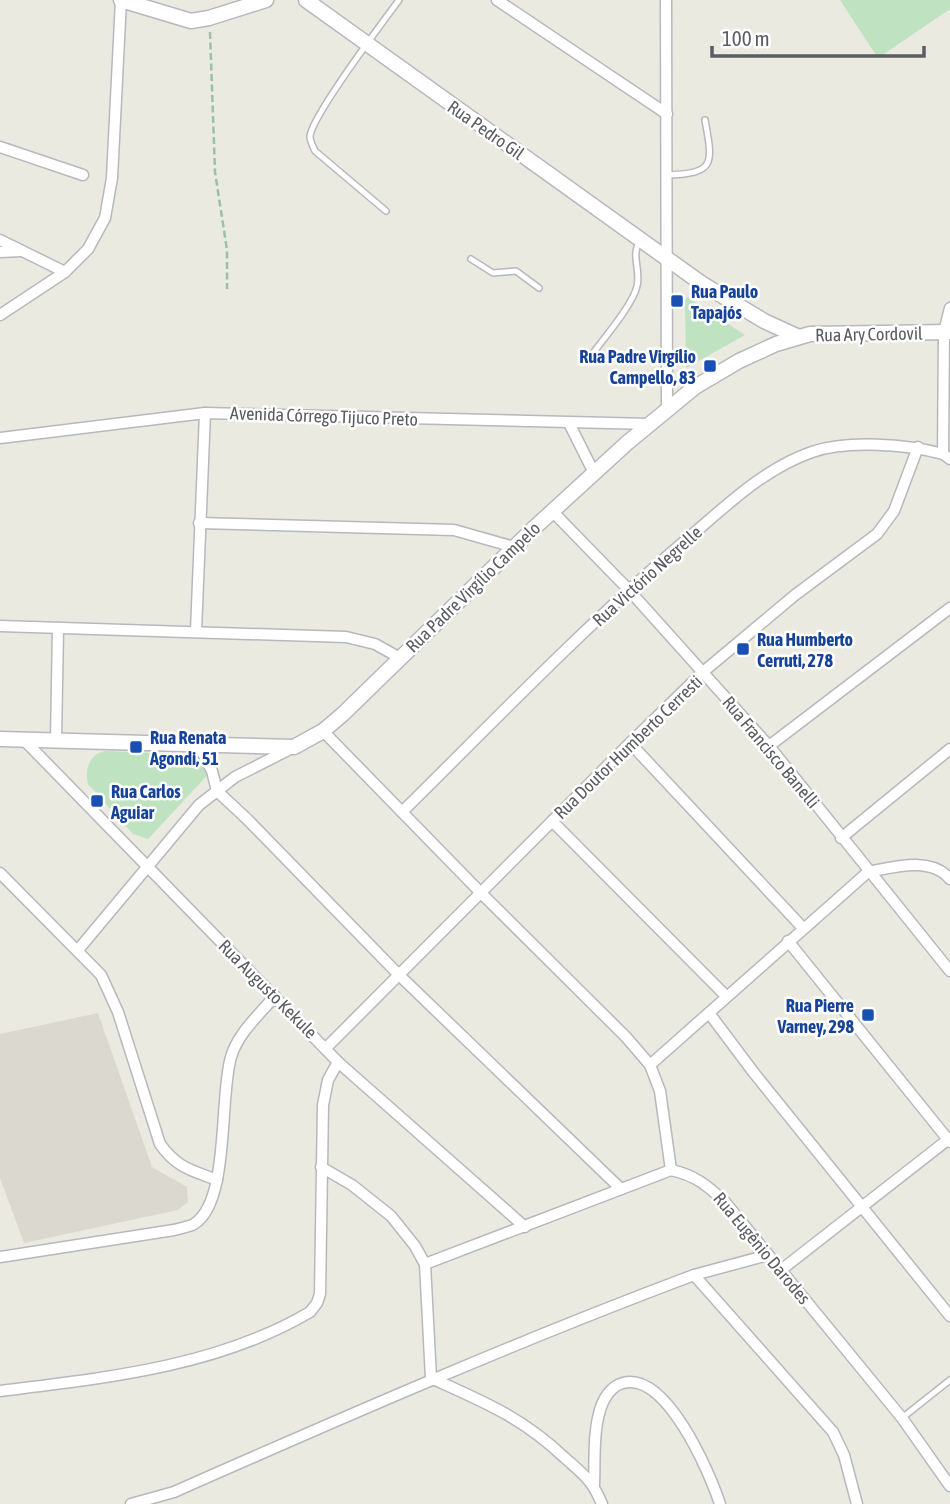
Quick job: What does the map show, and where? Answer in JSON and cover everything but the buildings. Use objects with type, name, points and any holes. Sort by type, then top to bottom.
[{"type":"street","points":[[0,315],[65,272],[88,249],[105,218],[112,178],[121,0],[184,20],[209,18],[232,5],[266,0]]},
{"type":"street","name":"Rua Pedro Gil","points":[[306,0],[666,258],[734,304],[799,337]]},
{"type":"street","points":[[497,0],[667,114]]},
{"type":"street","points":[[666,0],[667,411]]},
{"type":"street","points":[[0,147],[83,175]]},
{"type":"street","points":[[0,240],[65,272]]},
{"type":"street","points":[[0,252],[24,251]]},
{"type":"street","points":[[947,456],[947,332],[950,307]]},
{"type":"street","name":"Rua Ary Cordovil","points":[[650,424],[695,387],[739,361],[776,344],[810,334],[947,332]]},
{"type":"street","points":[[196,631],[205,412]]},
{"type":"street","name":"Avenida Córrego Tijuco Preto","points":[[0,438],[205,412],[650,424]]},
{"type":"street","points":[[569,423],[594,473]]},
{"type":"street","name":"Rua Padre Virgílio Campelo","points":[[294,747],[323,730],[552,511],[650,424]]},
{"type":"street","name":"Rua Victório Negrelle","points":[[402,812],[628,589],[747,488],[780,466],[813,451],[848,446],[918,447],[947,456]]},
{"type":"street","name":"Rua Doutor Humberto Cerresti","points":[[326,1048],[703,672],[795,595],[877,534],[894,510],[918,447]]},
{"type":"street","name":"Rua Francisco Banelli","points":[[552,511],[628,589],[769,746],[950,971]]},
{"type":"street","points":[[199,523],[454,530],[514,547]]},
{"type":"street","points":[[769,746],[950,608]]},
{"type":"street","points":[[0,626],[346,637],[375,644],[400,658]]},
{"type":"street","points":[[56,740],[58,628]]},
{"type":"street","points":[[323,730],[626,1037],[650,1065],[660,1091],[671,1170],[425,1264]]},
{"type":"street","points":[[0,739],[294,747]]},
{"type":"street","name":"Rua Augusto Kekule","points":[[23,739],[338,1062],[525,1227]]},
{"type":"street","points":[[630,743],[803,928]]},
{"type":"street","points":[[199,746],[212,771],[217,791],[400,976],[621,1189]]},
{"type":"street","points":[[78,950],[199,805],[235,777],[294,747]]},
{"type":"street","points":[[842,838],[950,749]]},
{"type":"street","points":[[552,821],[726,996]]},
{"type":"street","points":[[650,1065],[869,872],[906,866],[932,867],[948,873]]},
{"type":"street","points":[[0,873],[101,975],[110,993],[160,1144],[181,1167],[218,1180]]},
{"type":"street","points":[[780,1270],[949,1140],[788,942]]},
{"type":"street","points":[[0,1257],[174,1230],[193,1225],[202,1217],[210,1205],[218,1180],[226,1075],[232,1055],[241,1035],[275,996]]},
{"type":"street","points":[[709,1013],[950,1316]]},
{"type":"street","points":[[0,1391],[146,1370],[221,1352],[310,1312],[320,1294],[321,1167],[325,1092],[338,1062]]},
{"type":"street","points":[[321,1167],[352,1185],[391,1216],[415,1246],[425,1264],[431,1378]]},
{"type":"street","name":"Rua Eugênio Darodes","points":[[671,1170],[689,1174],[706,1183],[725,1202],[902,1418],[950,1486]]},
{"type":"street","points":[[131,1504],[174,1492],[431,1378],[566,1322],[694,1275],[768,1255]]},
{"type":"street","points":[[694,1275],[834,1432],[844,1455],[857,1504]]},
{"type":"street","points":[[431,1378],[523,1422],[594,1485],[602,1504]]},
{"type":"street","points":[[594,1485],[600,1409],[608,1392],[619,1384],[631,1381],[646,1385],[659,1394],[680,1421],[708,1474],[720,1504]]},
{"type":"street","points":[[166,1504],[174,1492]]},
{"type":"lane","points":[[386,211],[316,151],[310,134],[366,45],[399,0]]},
{"type":"lane","points":[[665,174],[690,174],[706,166],[711,156],[705,120]]},
{"type":"lane","points":[[590,356],[637,287],[635,251],[641,240]]},
{"type":"lane","points":[[471,259],[493,273],[516,271],[539,288]]},
{"type":"lane","points":[[902,1418],[950,1380]]},
{"type":"path","points":[[209,18],[215,172],[227,250],[228,289]]},
{"type":"shaded area","points":[[98,1013],[152,1167],[187,1187],[188,1202],[178,1210],[24,1243],[0,1178],[0,1034]]},
{"type":"green space","points":[[840,0],[950,0],[950,9],[878,58]]},
{"type":"green space","points":[[687,297],[745,335],[686,368],[685,300]]},
{"type":"green space","points":[[106,751],[198,755],[215,767],[148,839],[133,834],[88,784],[87,773],[92,758]]},
{"type":"place","name":"Rua Paulo Tapajós","points":[[677,301]]},
{"type":"place","name":"Rua Padre Virgílio Campello, 83","points":[[710,366]]},
{"type":"place","name":"Rua Humberto Cerruti, 278","points":[[743,649]]},
{"type":"place","name":"Rua Renata Agondi, 51","points":[[136,747]]},
{"type":"place","name":"Rua Carlos Aguiar","points":[[97,801]]},
{"type":"place","name":"Rua Pierre Varney, 298","points":[[868,1015]]}]
